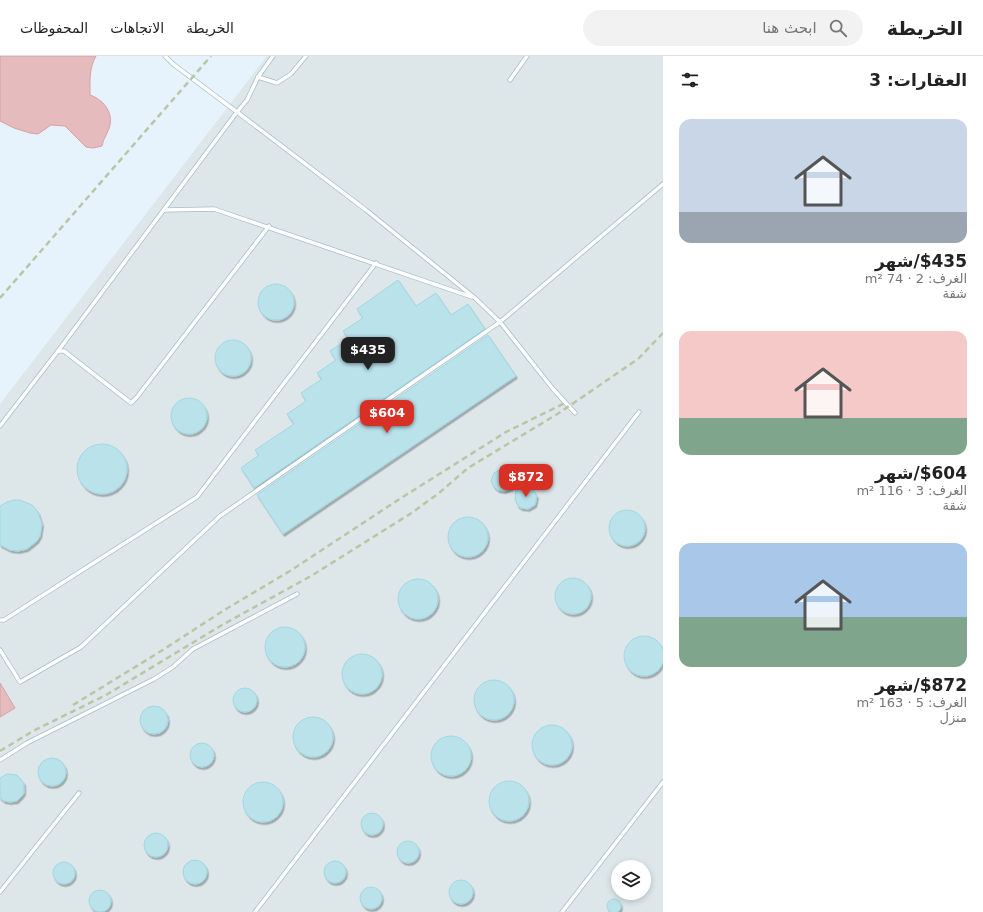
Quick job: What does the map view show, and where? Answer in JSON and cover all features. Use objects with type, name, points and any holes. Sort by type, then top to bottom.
[{"type":"lane","points":[[166,58],[171,56]]},
{"type":"lane","points":[[0,426],[247,100],[258,77],[273,56]]},
{"type":"lane","points":[[258,77],[277,83],[291,74],[306,56]]},
{"type":"lane","points":[[510,80],[527,56]]},
{"type":"lane","points":[[166,58],[366,210],[476,298],[500,322],[553,389],[575,413]]},
{"type":"lane","points":[[0,650],[20,682],[82,647],[220,516],[500,322],[663,184]]},
{"type":"lane","points":[[164,210],[192,208],[214,209],[269,226],[476,298]]},
{"type":"lane","points":[[58,351],[64,351],[131,402],[137,397],[269,226]]},
{"type":"lane","points":[[0,620],[4,620],[197,497],[376,263]]},
{"type":"lane","points":[[255,912],[639,412]]},
{"type":"lane","points":[[0,760],[27,743],[154,679],[173,667],[193,649],[297,594]]},
{"type":"lane","points":[[562,912],[663,782]]},
{"type":"lane","points":[[0,892],[78,793]]},
{"type":"shaded area","points":[[0,56],[96,56],[91,70],[90,95],[99,99],[106,106],[110,115],[109,128],[102,146],[93,148],[86,147],[65,126],[51,125],[38,134],[14,128],[0,121]]},
{"type":"shaded area","points":[[267,56],[663,56],[663,912],[0,912],[0,404]]},
{"type":"shaded area","points":[[0,683],[15,708],[0,717]]},
{"type":"building","points":[[398,280],[416,306],[436,293],[451,315],[468,304],[485,329],[254,488],[241,468],[259,455],[255,450],[294,424],[287,414],[306,401],[301,393],[322,379],[317,373],[336,360],[330,351],[349,339],[343,331],[363,318],[357,309]]},
{"type":"building","points":[[273,284],[279,284],[289,289],[294,302],[289,315],[279,320],[273,320],[263,315],[258,305],[258,299],[263,289]]},
{"type":"building","points":[[488,335],[516,376],[283,534],[257,495]]},
{"type":"building","points":[[230,340],[236,340],[246,345],[251,358],[246,371],[236,376],[230,376],[220,371],[215,361],[215,355],[220,345]]},
{"type":"building","points":[[186,398],[192,398],[202,403],[207,416],[202,429],[192,434],[186,434],[176,429],[171,419],[171,413],[176,403]]},
{"type":"building","points":[[97,444],[107,444],[120,451],[127,464],[127,474],[120,487],[107,494],[97,494],[88,490],[81,483],[77,474],[77,464],[81,455],[88,448]]},
{"type":"building","points":[[501,469],[509,472],[513,477],[512,488],[504,491],[498,490],[494,487],[491,481],[494,473]]},
{"type":"building","points":[[524,487],[533,490],[537,496],[535,505],[528,509],[518,506],[515,499],[516,490]]},
{"type":"building","points":[[14,500],[20,500],[32,505],[38,512],[42,524],[40,536],[37,541],[27,549],[18,551],[10,550],[0,545],[0,506]]},
{"type":"building","points":[[624,510],[630,510],[640,515],[645,528],[640,541],[630,546],[624,546],[614,541],[609,531],[609,525],[614,515]]},
{"type":"building","points":[[472,517],[479,520],[485,526],[488,537],[487,545],[479,554],[472,557],[464,557],[457,554],[449,545],[448,533],[451,526],[460,518]]},
{"type":"building","points":[[573,578],[586,583],[591,596],[586,609],[573,614],[560,609],[555,596],[560,583]]},
{"type":"building","points":[[422,579],[429,582],[435,588],[438,599],[437,607],[429,616],[422,619],[414,619],[407,616],[399,607],[398,595],[401,588],[410,580]]},
{"type":"building","points":[[289,627],[296,630],[302,636],[305,647],[304,655],[296,664],[289,667],[281,667],[274,664],[266,655],[265,643],[268,636],[277,628]]},
{"type":"building","points":[[636,637],[652,637],[663,648],[663,664],[652,675],[636,675],[625,664],[625,648]]},
{"type":"building","points":[[366,654],[373,657],[379,663],[382,674],[381,682],[373,691],[366,694],[358,694],[351,691],[343,682],[342,670],[345,663],[354,655]]},
{"type":"building","points":[[498,680],[505,683],[511,689],[514,700],[513,708],[505,717],[498,720],[490,720],[483,717],[475,708],[474,696],[477,689],[486,681]]},
{"type":"building","points":[[245,688],[254,691],[257,700],[254,709],[245,712],[236,709],[233,700],[236,691]]},
{"type":"building","points":[[154,706],[164,710],[168,720],[164,730],[154,734],[144,730],[140,720],[144,710]]},
{"type":"building","points":[[317,717],[324,720],[330,726],[333,737],[332,745],[324,754],[317,757],[309,757],[302,754],[294,745],[293,733],[296,726],[305,718]]},
{"type":"building","points":[[556,725],[563,728],[569,734],[572,745],[571,753],[563,762],[556,765],[548,765],[541,762],[533,753],[532,741],[535,734],[544,726]]},
{"type":"building","points":[[455,736],[462,739],[468,745],[471,756],[470,764],[462,773],[455,776],[447,776],[440,773],[432,764],[431,752],[434,745],[443,737]]},
{"type":"building","points":[[202,743],[211,746],[214,755],[211,764],[202,767],[193,764],[190,755],[193,746]]},
{"type":"building","points":[[52,758],[62,762],[66,772],[62,782],[52,786],[42,782],[38,772],[42,762]]},
{"type":"building","points":[[7,774],[17,775],[24,783],[24,793],[17,801],[4,801],[0,798],[0,778]]},
{"type":"building","points":[[513,781],[520,784],[526,790],[529,801],[528,809],[520,818],[513,821],[505,821],[498,818],[490,809],[489,797],[492,790],[501,782]]},
{"type":"building","points":[[267,782],[274,785],[280,791],[283,802],[282,810],[274,819],[267,822],[259,822],[252,819],[244,810],[243,798],[246,791],[255,783]]},
{"type":"building","points":[[372,813],[376,814],[382,820],[382,828],[376,834],[372,835],[368,834],[362,828],[361,824],[362,820],[368,814]]},
{"type":"building","points":[[156,833],[165,836],[168,845],[165,854],[156,857],[147,854],[144,845],[147,836]]},
{"type":"building","points":[[408,841],[412,842],[418,848],[418,856],[412,862],[408,863],[404,862],[398,856],[397,852],[398,848],[404,842]]},
{"type":"building","points":[[195,860],[204,863],[207,872],[204,881],[195,884],[186,881],[183,872],[186,863]]},
{"type":"building","points":[[335,861],[339,862],[345,868],[345,876],[339,882],[335,883],[331,882],[325,876],[324,872],[325,868],[331,862]]},
{"type":"building","points":[[64,862],[68,863],[74,869],[74,877],[68,883],[64,884],[60,883],[54,877],[53,873],[54,869],[60,863]]},
{"type":"building","points":[[461,880],[470,883],[473,892],[470,901],[461,904],[452,901],[449,892],[452,883]]},
{"type":"building","points":[[371,887],[375,888],[381,894],[381,902],[375,908],[371,909],[367,908],[361,902],[360,898],[361,894],[367,888]]},
{"type":"building","points":[[100,890],[104,891],[110,897],[110,905],[104,911],[100,912],[96,911],[90,905],[89,901],[90,897],[96,891]]},
{"type":"building","points":[[617,900],[621,906],[619,911],[614,913],[609,911],[607,906],[609,901]]},
{"type":"railway","points":[[0,298],[211,56]]},
{"type":"railway","points":[[0,751],[33,731],[106,695],[222,625],[311,576],[410,514],[439,493],[468,468],[559,413],[638,359],[663,333]]},
{"type":"railway","points":[[73,705],[226,609],[290,571],[398,500],[506,432],[565,403]]}]
